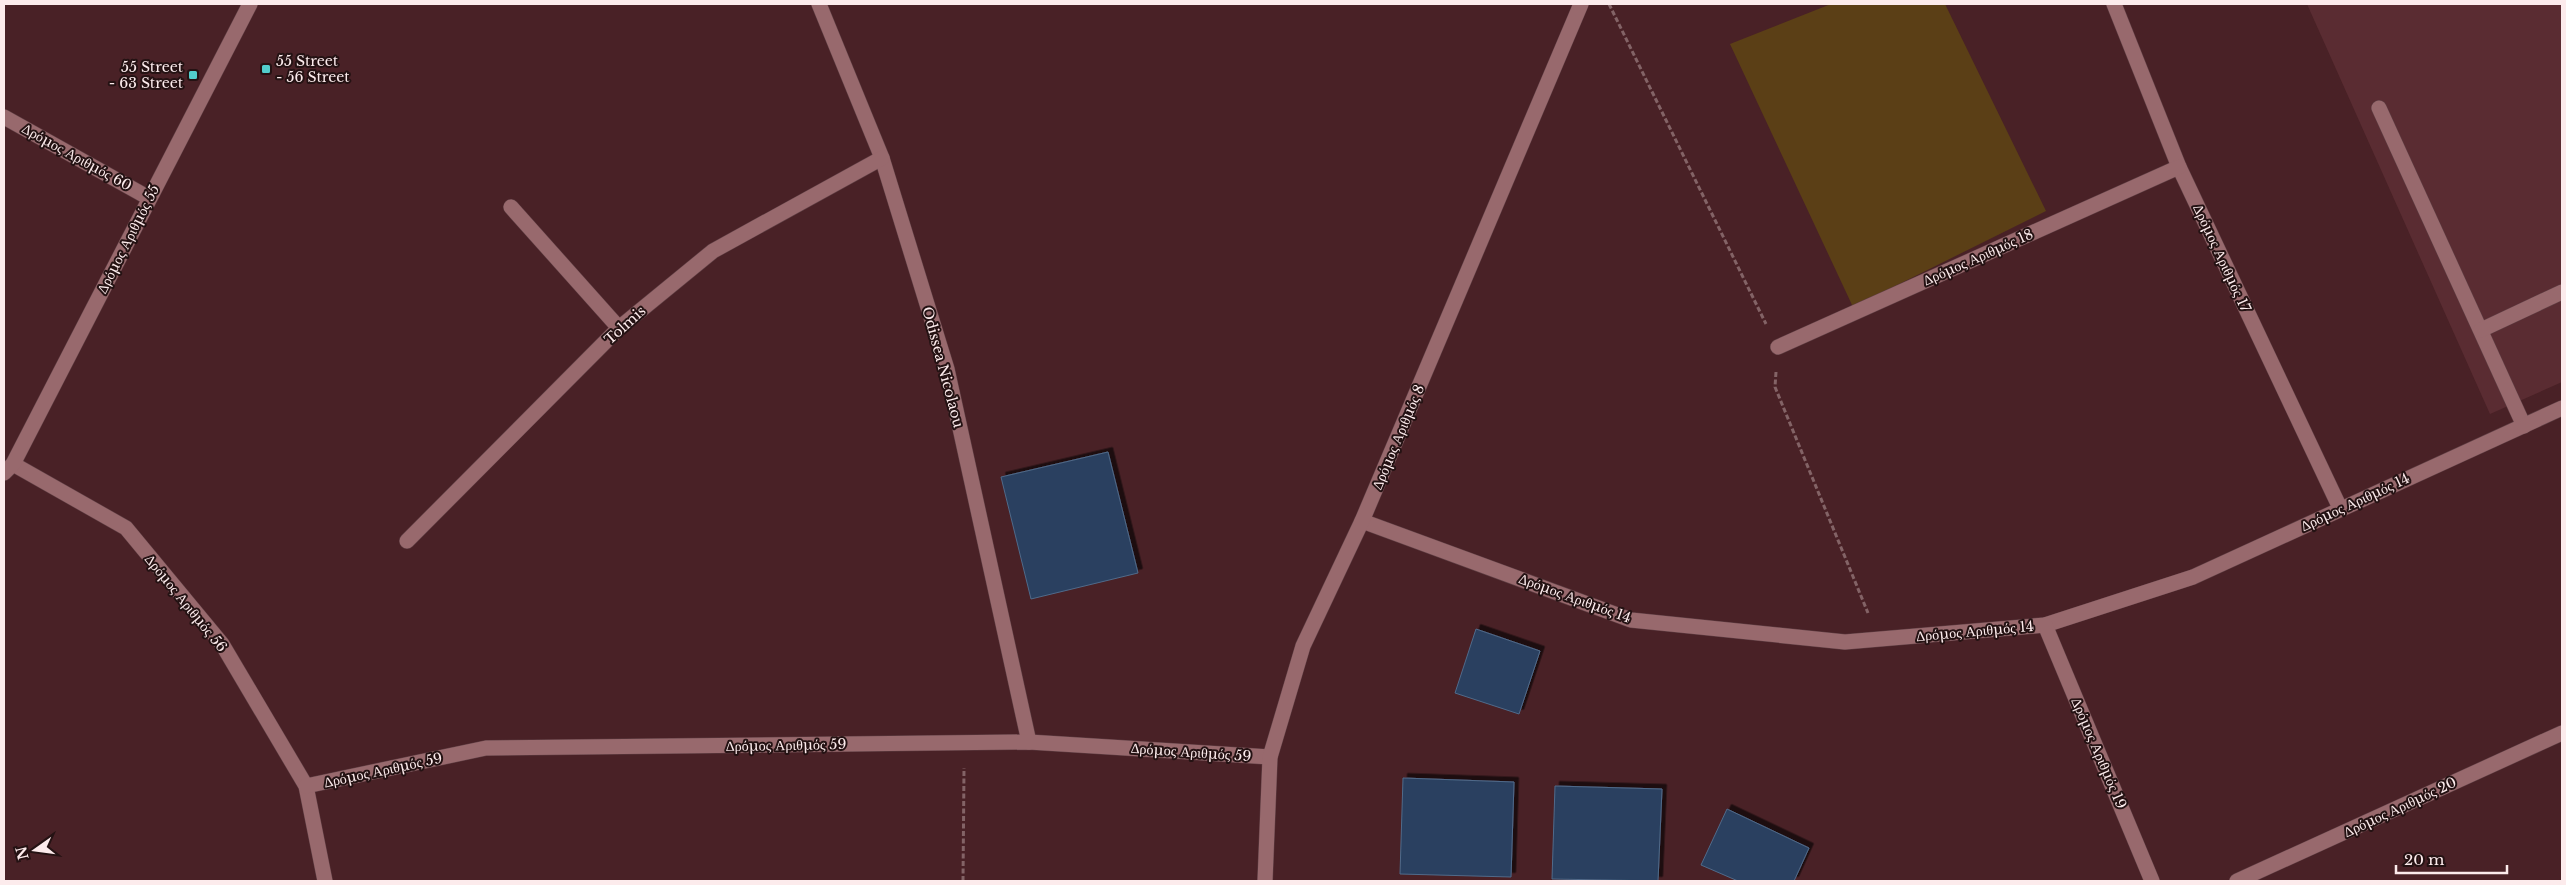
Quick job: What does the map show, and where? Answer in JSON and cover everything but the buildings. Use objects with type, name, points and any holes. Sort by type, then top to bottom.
[{"type":"street","name":"Δρόμος Αριθμός 55","points":[[8,468],[250,4]]},
{"type":"street","name":"Odissea Nicolaou","points":[[819,4],[882,158],[947,368],[1029,742]]},
{"type":"street","name":"Δρόμος Αριθμός 8","points":[[1265,881],[1270,757],[1303,646],[1362,521],[1581,4]]},
{"type":"street","name":"Δρόμος Αριθμός 17","points":[[2114,4],[2179,167],[2340,508]]},
{"type":"street","points":[[2379,108],[2524,426]]},
{"type":"street","name":"Δρόμος Αριθμός 60","points":[[4,117],[149,198]]},
{"type":"street","name":"Tolmis","points":[[407,541],[619,328],[713,251],[882,158]]},
{"type":"street","name":"Δρόμος Αριθμός 18","points":[[1778,347],[2179,167]]},
{"type":"street","points":[[511,207],[619,328]]},
{"type":"street","points":[[2481,330],[2562,292]]},
{"type":"street","name":"Δρόμος Αριθμός 14","points":[[1362,521],[1632,620],[1845,642],[2045,625],[2193,577],[2340,508],[2562,408]]},
{"type":"street","name":"Δρόμος Αριθμός 56","points":[[8,468],[126,528],[222,644],[306,786],[324,881]]},
{"type":"street","name":"Δρόμος Αριθμός 19","points":[[2045,625],[2152,881]]},
{"type":"street","name":"Δρόμος Αριθμός 20","points":[[2237,881],[2562,733]]},
{"type":"street","name":"Δρόμος Αριθμός 59","points":[[306,786],[486,748],[1029,742],[1270,757]]},
{"type":"path","points":[[1609,4],[1778,347],[1775,387],[1878,639]]},
{"type":"path","points":[[963,881],[965,743]]},
{"type":"shaded area","points":[[1831,4],[1945,4],[2046,211],[1853,307],[1730,44]]},
{"type":"shaded area","points":[[2307,4],[2562,4],[2562,382],[2490,414]]},
{"type":"place","name":"55 Street - 56 Street","points":[[266,69]]},
{"type":"place","name":"55 Street - 63 Street","points":[[193,75]]}]
